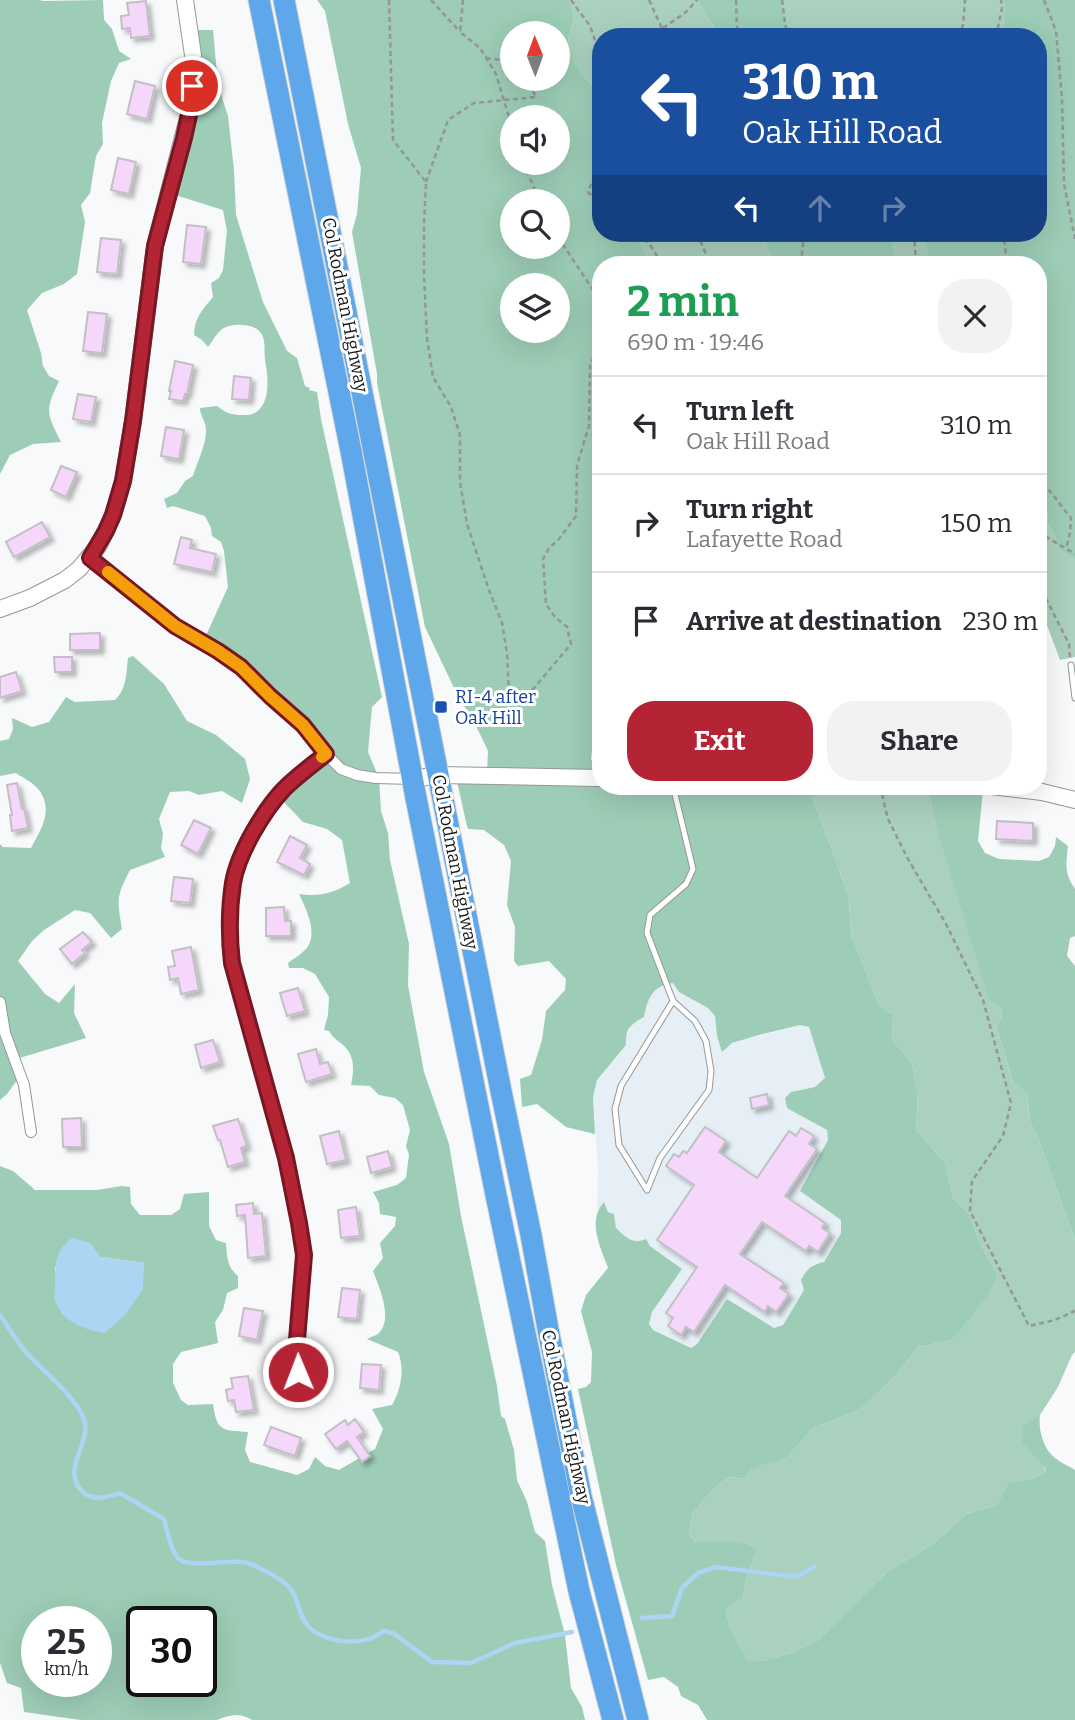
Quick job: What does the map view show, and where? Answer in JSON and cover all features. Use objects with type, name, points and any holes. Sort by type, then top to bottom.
[{"type":"highway","name":"Col Rodman Highway","points":[[259,0],[349,438],[413,779],[555,1485],[613,1720]]},
{"type":"highway","name":"Col Rodman Highway","points":[[285,0],[581,1496],[638,1720]]},
{"type":"street","points":[[0,610],[65,580],[79,569],[90,558],[113,515],[123,481],[133,421],[155,246],[191,106],[193,55],[185,0]]},
{"type":"street","points":[[90,558],[175,626],[241,667],[303,725],[341,769],[357,775],[395,780],[438,775],[592,778]]},
{"type":"street","points":[[301,1380],[296,1352],[304,1255],[299,1223],[286,1158],[232,963],[229,937],[233,881],[255,830],[284,789],[326,754]]},
{"type":"street","points":[[1047,793],[1075,800]]},
{"type":"street","points":[[0,1002],[5,1033],[24,1085],[31,1132]]},
{"type":"lane","points":[[1071,665],[1075,698]]},
{"type":"lane","points":[[673,1001],[621,1086],[615,1109],[619,1145],[647,1190],[660,1158],[709,1090],[711,1071],[706,1041],[695,1021],[673,1001],[647,933],[650,915],[687,884],[693,869],[675,795]]},
{"type":"path","points":[[389,0],[393,140],[426,182]]},
{"type":"path","points":[[431,0],[460,32],[480,48],[496,74],[504,105]]},
{"type":"path","points":[[460,32],[463,0]]},
{"type":"path","points":[[571,0],[592,32]]},
{"type":"path","points":[[649,0],[663,28],[685,13],[697,0]]},
{"type":"path","points":[[736,0],[737,28]]},
{"type":"path","points":[[782,0],[787,28]]},
{"type":"path","points":[[962,28],[965,0]]},
{"type":"path","points":[[998,28],[1001,0]]},
{"type":"path","points":[[1044,0],[1056,31],[1062,99],[1064,184],[1075,239]]},
{"type":"path","points":[[486,58],[500,60]]},
{"type":"path","points":[[533,91],[536,97],[474,103],[448,120],[426,182],[424,225],[427,338],[433,377],[451,407],[460,435],[460,482],[467,524],[502,623],[509,693],[524,700],[571,644],[567,628],[546,604],[543,559],[576,516],[577,465],[589,426],[592,361]]},
{"type":"path","points":[[570,255],[592,288]]},
{"type":"path","points":[[1047,488],[1070,518],[1066,549]]},
{"type":"path","points":[[1047,537],[1075,554]]},
{"type":"path","points":[[1047,601],[1069,644],[1071,665]]},
{"type":"path","points":[[1069,644],[1075,643]]},
{"type":"path","points":[[882,795],[888,819],[946,924],[983,1000],[1011,1103],[1003,1136],[972,1181],[970,1211],[1029,1326],[1055,1320],[1075,1311]]},
{"type":"shaded area","points":[[674,983],[679,992],[708,1008],[715,1016],[717,1036],[732,1043],[800,1025],[809,1027],[826,1078],[815,1087],[791,1092],[812,1121],[827,1130],[828,1140],[801,1191],[841,1220],[841,1233],[824,1262],[812,1265],[804,1290],[783,1325],[774,1328],[727,1299],[697,1344],[691,1348],[653,1330],[649,1324],[652,1312],[682,1269],[650,1246],[630,1241],[616,1228],[614,1214],[609,1212],[604,1203],[597,1209],[598,1170],[593,1097],[597,1080],[626,1045],[626,1036],[632,1024],[644,1017],[649,996],[664,984]]},
{"type":"green space","points":[[0,0],[103,0],[104,20],[112,29],[119,51],[131,59],[119,63],[111,81],[102,123],[103,144],[96,156],[90,193],[81,205],[85,222],[77,274],[64,284],[42,293],[27,310],[43,366],[49,376],[59,381],[49,412],[61,442],[33,444],[10,455],[0,474]]},
{"type":"green space","points":[[317,0],[569,0],[574,16],[570,35],[570,21],[500,21],[500,91],[570,91],[570,54],[592,86],[592,242],[640,242],[647,256],[592,256],[592,795],[812,795],[849,898],[851,934],[879,1005],[893,1015],[892,1039],[912,1063],[918,1094],[916,1130],[945,1162],[953,1198],[970,1215],[978,1239],[998,1276],[987,1296],[952,1340],[918,1347],[898,1373],[861,1409],[812,1429],[786,1459],[758,1466],[751,1470],[745,1479],[729,1477],[713,1489],[693,1513],[689,1535],[696,1542],[743,1542],[758,1548],[746,1579],[743,1598],[726,1610],[734,1636],[747,1661],[761,1661],[791,1653],[818,1640],[887,1572],[934,1543],[966,1514],[997,1505],[1009,1483],[1034,1478],[1046,1471],[1022,1442],[1023,1425],[1040,1415],[1041,1432],[1047,1449],[1057,1460],[1075,1470],[1075,1720],[707,1720],[698,1705],[681,1696],[678,1687],[664,1677],[648,1680],[616,1565],[578,1389],[591,1382],[592,1352],[581,1311],[586,1295],[608,1268],[597,1234],[596,1217],[604,1202],[608,1212],[614,1214],[616,1228],[633,1241],[646,1239],[650,1246],[682,1269],[652,1312],[649,1324],[653,1330],[691,1348],[697,1344],[727,1299],[774,1328],[783,1325],[804,1290],[801,1280],[803,1276],[813,1266],[824,1262],[841,1233],[841,1220],[800,1191],[828,1140],[827,1130],[787,1108],[785,1098],[791,1092],[815,1087],[825,1078],[809,1027],[800,1025],[759,1035],[732,1043],[722,1052],[715,1016],[708,1008],[679,992],[673,983],[660,987],[652,994],[644,1017],[629,1028],[626,1045],[597,1080],[593,1097],[595,1134],[566,1127],[537,1104],[522,1107],[520,1079],[531,1075],[542,1040],[546,1011],[565,990],[566,979],[549,961],[518,966],[514,961],[515,927],[507,905],[511,861],[504,845],[484,830],[468,829],[466,822],[456,777],[487,775],[488,751],[425,627],[377,383],[352,232],[357,214],[361,168],[348,124],[325,11]]},
{"type":"green space","points":[[569,0],[696,0],[714,27],[592,28],[592,86],[570,54],[574,16]]},
{"type":"green space","points":[[696,0],[781,0],[787,23],[792,28],[714,28]]},
{"type":"green space","points":[[781,0],[1005,0],[1005,28],[792,28],[787,23]]},
{"type":"green space","points":[[1005,0],[1075,0],[1075,560],[1058,549],[1055,536],[1048,525],[1047,256],[927,254],[926,242],[1047,242],[1047,28],[1005,28]]},
{"type":"green space","points":[[190,30],[213,30],[218,85],[228,116],[236,215],[263,302],[287,351],[297,358],[305,386],[317,392],[382,697],[372,707],[368,752],[379,778],[381,811],[388,833],[390,860],[409,944],[408,985],[424,1072],[449,1144],[501,1416],[505,1419],[514,1450],[517,1480],[527,1502],[535,1532],[545,1541],[552,1585],[565,1635],[571,1688],[582,1707],[585,1720],[252,1720],[234,1715],[217,1720],[81,1720],[24,1712],[22,1697],[112,1697],[112,1606],[21,1606],[21,1688],[7,1683],[0,1663],[0,1166],[13,1171],[35,1190],[130,1187],[131,1204],[140,1215],[171,1215],[180,1209],[184,1194],[209,1192],[209,1226],[216,1240],[226,1243],[227,1257],[238,1276],[238,1288],[227,1293],[223,1310],[215,1322],[218,1343],[181,1352],[173,1364],[173,1383],[181,1400],[188,1405],[213,1404],[216,1420],[222,1428],[248,1432],[245,1450],[250,1462],[297,1475],[309,1469],[315,1457],[325,1466],[339,1470],[375,1449],[383,1429],[372,1409],[392,1405],[401,1379],[398,1352],[367,1339],[378,1334],[385,1320],[384,1303],[373,1271],[383,1258],[380,1243],[395,1226],[396,1217],[380,1214],[379,1203],[373,1192],[397,1185],[406,1178],[409,1155],[406,1146],[410,1130],[403,1105],[395,1098],[379,1095],[370,1086],[351,1085],[351,1055],[329,1031],[324,1030],[329,997],[315,974],[303,968],[289,968],[288,963],[310,943],[310,922],[299,894],[326,893],[350,883],[342,840],[327,829],[303,822],[279,797],[323,750],[204,640],[228,587],[224,551],[221,542],[212,536],[205,516],[173,506],[167,508],[164,499],[177,493],[185,481],[193,476],[206,435],[200,408],[217,406],[232,414],[252,414],[264,404],[267,387],[264,342],[258,330],[242,325],[225,327],[208,347],[194,335],[197,319],[213,297],[211,283],[219,278],[223,270],[227,231],[223,210],[172,194],[191,107]],"holes":[[[101,1257],[144,1263],[63,1315],[55,1299],[55,1267]]]},
{"type":"green space","points":[[640,242],[766,242],[770,256],[647,256]]},
{"type":"green space","points":[[766,242],[893,242],[894,256],[770,256]]},
{"type":"green space","points":[[893,242],[926,242],[927,254],[930,256],[894,256]]},
{"type":"green space","points":[[1047,508],[1048,525],[1055,536],[1058,549],[1075,560],[1075,657],[1060,660],[1047,625]]},
{"type":"green space","points":[[133,656],[164,684],[187,721],[216,735],[245,759],[250,779],[242,803],[222,791],[199,795],[189,791],[170,792],[159,819],[163,834],[161,848],[165,857],[130,870],[119,899],[122,929],[111,938],[90,913],[75,910],[32,941],[18,961],[45,994],[59,1003],[75,984],[74,1013],[86,1038],[16,1059],[20,1076],[0,1100],[0,844],[3,847],[31,848],[46,813],[43,798],[34,785],[16,773],[0,776],[0,741],[9,739],[13,729],[12,718],[32,727],[49,722],[66,697],[75,702],[115,700],[124,686],[128,658]]},
{"type":"green space","points":[[929,795],[935,822],[1001,1006],[1002,1017],[996,1025],[1013,1082],[1027,1094],[1030,1122],[1075,1240],[1075,1352],[1058,1387],[1040,1415],[1023,1426],[1046,1471],[1034,1478],[1010,1483],[997,1505],[966,1514],[934,1543],[887,1572],[818,1640],[791,1653],[761,1661],[746,1661],[731,1630],[726,1610],[743,1598],[746,1579],[758,1548],[743,1542],[696,1542],[689,1535],[693,1513],[713,1489],[729,1477],[745,1479],[758,1465],[786,1459],[812,1429],[861,1409],[898,1373],[918,1347],[952,1340],[998,1276],[978,1239],[970,1215],[953,1198],[945,1162],[916,1130],[918,1094],[912,1063],[892,1039],[893,1015],[879,1005],[851,934],[849,898],[812,797]]},
{"type":"green space","points":[[929,795],[983,795],[978,841],[985,853],[999,859],[1039,861],[1049,857],[1056,837],[1068,846],[1067,873],[1075,889],[1075,936],[1070,938],[1067,956],[1075,966],[1075,1240],[1030,1122],[1027,1094],[1013,1082],[996,1025],[1002,1017],[1001,1007],[989,1000]]},
{"type":"water","points":[[72,1238],[90,1243],[101,1257],[144,1263],[143,1289],[125,1315],[105,1333],[74,1323],[57,1306],[57,1259],[63,1246]]},
{"type":"building","points":[[146,1],[150,36],[131,38],[130,28],[122,29],[121,16],[129,15],[127,3]]},
{"type":"building","points":[[135,81],[155,86],[147,119],[127,114]]},
{"type":"building","points":[[118,158],[136,162],[129,194],[111,190]]},
{"type":"building","points":[[187,225],[206,227],[201,264],[183,262]]},
{"type":"building","points":[[101,238],[121,240],[117,274],[97,272]]},
{"type":"building","points":[[88,312],[107,314],[102,353],[83,351]]},
{"type":"building","points":[[175,361],[193,365],[183,401],[169,399]]},
{"type":"building","points":[[234,376],[251,378],[249,400],[232,399]]},
{"type":"building","points":[[78,394],[96,397],[91,422],[73,419]]},
{"type":"building","points":[[166,427],[184,430],[179,459],[161,456]]},
{"type":"building","points":[[61,466],[77,472],[66,497],[51,490]]},
{"type":"building","points":[[42,522],[50,537],[14,557],[6,542]]},
{"type":"building","points":[[181,537],[192,540],[190,548],[216,554],[212,572],[174,564]]},
{"type":"building","points":[[100,633],[100,650],[70,650],[70,634]]},
{"type":"building","points":[[54,657],[72,657],[72,672],[55,672]]},
{"type":"building","points":[[16,672],[22,691],[0,698],[0,677]]},
{"type":"building","points":[[17,783],[28,828],[12,831],[7,785]]},
{"type":"building","points":[[194,820],[211,828],[198,854],[181,845]]},
{"type":"building","points":[[997,821],[1033,823],[1033,841],[996,839]]},
{"type":"building","points":[[290,836],[307,845],[300,858],[310,864],[304,875],[277,862]]},
{"type":"building","points":[[174,877],[193,879],[190,903],[171,901]]},
{"type":"building","points":[[284,907],[285,921],[291,921],[291,936],[266,936],[266,908]]},
{"type":"building","points":[[83,932],[92,942],[82,950],[85,953],[72,964],[60,949]]},
{"type":"building","points":[[191,947],[199,990],[181,994],[178,978],[170,980],[168,967],[175,966],[172,951]]},
{"type":"building","points":[[298,988],[305,1011],[287,1016],[280,993]]},
{"type":"building","points":[[213,1040],[220,1062],[201,1068],[195,1045]]},
{"type":"building","points":[[316,1049],[320,1064],[328,1062],[332,1074],[306,1082],[298,1054]]},
{"type":"building","points":[[767,1094],[769,1105],[752,1109],[750,1098]]},
{"type":"building","points":[[81,1118],[82,1147],[63,1147],[62,1119]]},
{"type":"building","points":[[238,1119],[247,1146],[241,1148],[245,1162],[228,1167],[213,1126]]},
{"type":"building","points":[[705,1127],[726,1141],[719,1152],[757,1178],[789,1131],[796,1136],[801,1128],[814,1136],[809,1144],[817,1149],[785,1196],[825,1223],[822,1228],[830,1233],[818,1252],[809,1246],[806,1251],[762,1222],[740,1254],[784,1283],[780,1288],[789,1294],[776,1312],[768,1306],[765,1312],[725,1285],[694,1332],[686,1327],[681,1335],[668,1326],[673,1318],[666,1313],[697,1267],[657,1240],[694,1185],[666,1166],[674,1154],[679,1157],[683,1151],[687,1153]]},
{"type":"building","points":[[339,1131],[346,1160],[327,1164],[320,1136]]},
{"type":"building","points":[[388,1151],[392,1167],[371,1173],[367,1157]]},
{"type":"building","points":[[253,1203],[254,1214],[262,1213],[266,1256],[248,1258],[245,1215],[237,1216],[236,1205]]},
{"type":"building","points":[[356,1207],[360,1236],[341,1238],[338,1210]]},
{"type":"building","points":[[342,1288],[360,1290],[357,1319],[338,1317]]},
{"type":"building","points":[[244,1308],[263,1311],[257,1340],[239,1336]]},
{"type":"building","points":[[362,1364],[381,1365],[379,1390],[360,1388]]},
{"type":"building","points":[[248,1376],[254,1410],[236,1412],[234,1400],[228,1401],[226,1390],[233,1388],[231,1378]]},
{"type":"building","points":[[355,1419],[364,1432],[357,1437],[370,1456],[362,1462],[347,1441],[336,1449],[325,1434],[345,1420],[348,1425]]},
{"type":"building","points":[[271,1427],[301,1438],[295,1456],[264,1445]]},
{"type":"waterway","points":[[0,1315],[24,1350],[80,1410],[86,1427],[76,1461],[75,1478],[78,1486],[92,1497],[120,1493],[164,1519],[179,1559],[193,1563],[251,1564],[288,1586],[305,1622],[321,1635],[331,1639],[354,1641],[365,1640],[383,1631],[393,1633],[432,1662],[471,1663],[515,1643],[572,1632]]},
{"type":"waterway","points":[[642,1618],[672,1616],[682,1588],[698,1573],[716,1567],[788,1576],[798,1576],[814,1567]]},
{"type":"slow traffic","points":[[108,572],[175,626],[241,667],[303,725],[326,754],[322,757]]},
{"type":"place","name":"RI-4 after Oak Hill","points":[[441,707]]},
{"type":"route","points":[[192,86],[193,96],[184,138],[155,246],[123,481],[113,515],[90,558],[175,626],[241,667],[303,725],[326,754],[284,789],[255,830],[233,881],[229,937],[232,963],[286,1158],[299,1223],[304,1255],[296,1352],[298,1372]]}]
